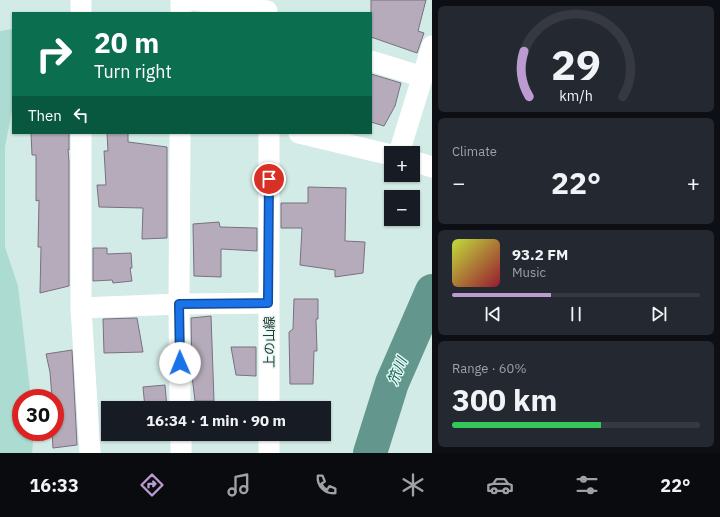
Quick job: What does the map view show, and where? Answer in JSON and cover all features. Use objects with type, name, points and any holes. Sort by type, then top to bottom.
[{"type":"street","points":[[81,0],[81,12]]},
{"type":"street","points":[[181,0],[181,12]]},
{"type":"street","points":[[194,0],[270,8]]},
{"type":"street","points":[[401,146],[432,46]]},
{"type":"street","points":[[372,62],[423,77]]},
{"type":"street","points":[[81,134],[81,308],[90,453]]},
{"type":"street","points":[[180,134],[180,401]]},
{"type":"street","name":"上の山線","points":[[269,134],[269,401]]},
{"type":"street","points":[[303,134],[384,153]]},
{"type":"street","points":[[420,163],[432,167]]},
{"type":"street","points":[[81,308],[179,304],[268,303]]},
{"type":"street","points":[[181,441],[181,453]]},
{"type":"street","points":[[269,441],[269,453]]},
{"type":"green space","points":[[12,29],[12,110],[5,147],[5,247],[18,286],[30,389],[12,389],[12,441],[33,441],[32,453],[0,453],[0,31]]},
{"type":"building","points":[[371,0],[426,0],[418,31],[424,33],[417,53],[372,37]]},
{"type":"building","points":[[372,74],[401,83],[395,106],[384,126],[372,122]]},
{"type":"building","points":[[31,134],[69,134],[69,286],[40,293],[41,247],[38,247],[39,200],[36,201],[36,155],[32,155]]},
{"type":"building","points":[[107,134],[128,134],[128,142],[167,147],[167,238],[142,239],[143,208],[99,207],[97,185],[106,185],[104,151],[108,151]]},
{"type":"building","points":[[308,187],[346,188],[345,241],[365,242],[363,273],[335,277],[335,270],[300,265],[302,228],[281,228],[281,203],[308,203]]},
{"type":"building","points":[[219,222],[220,227],[257,228],[257,251],[221,249],[221,277],[194,276],[193,224]]},
{"type":"building","points":[[93,248],[107,248],[107,254],[131,253],[132,268],[130,268],[132,281],[113,283],[112,280],[93,281]]},
{"type":"building","points":[[294,299],[318,299],[318,319],[316,319],[317,351],[314,351],[313,384],[290,384],[289,332],[293,329]]},
{"type":"building","points":[[211,316],[214,401],[195,401],[192,376],[191,318]]},
{"type":"building","points":[[137,318],[143,352],[104,353],[103,319]]},
{"type":"building","points":[[231,347],[256,347],[256,376],[236,375]]},
{"type":"building","points":[[72,350],[77,445],[53,448],[53,441],[64,441],[64,389],[51,389],[50,372],[46,354]]},
{"type":"building","points":[[165,385],[166,401],[144,401],[143,387]]},
{"type":"waterway","name":"笊川","points":[[370,453],[392,383],[432,291]]},
{"type":"route","points":[[180,363],[179,304],[268,303],[269,179]]}]
